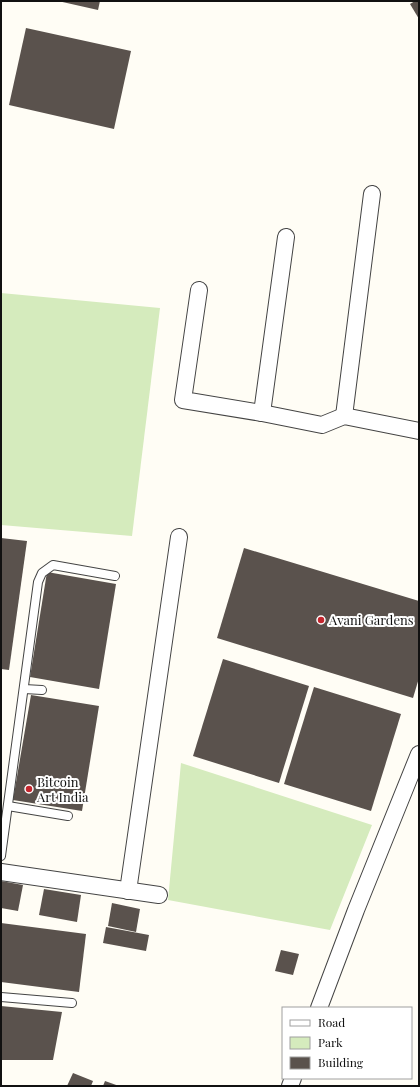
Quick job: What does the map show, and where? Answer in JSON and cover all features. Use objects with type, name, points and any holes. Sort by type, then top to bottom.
[{"type":"street","points":[[344,416],[372,194]]},
{"type":"street","points":[[262,413],[286,237]]},
{"type":"street","points":[[199,290],[183,400],[322,425],[344,416],[419,431]]},
{"type":"street","points":[[128,891],[179,537]]},
{"type":"street","points":[[319,1007],[356,910],[416,771],[419,754]]},
{"type":"street","points":[[1,872],[159,895]]},
{"type":"lane","points":[[1,856],[38,582],[42,573],[53,564],[115,576]]},
{"type":"lane","points":[[24,689],[42,690]]},
{"type":"lane","points":[[8,806],[68,816]]},
{"type":"lane","points":[[1,997],[72,1003]]},
{"type":"green space","points":[[1,293],[160,308],[132,536],[1,525]]},
{"type":"green space","points":[[181,763],[372,825],[330,930],[168,900]]},
{"type":"building","points":[[58,1],[100,1],[98,10]]},
{"type":"building","points":[[415,1],[419,1],[419,19],[410,4]]},
{"type":"building","points":[[26,28],[131,51],[114,129],[9,105]]},
{"type":"building","points":[[1,538],[27,541],[9,670],[1,669]]},
{"type":"building","name":"Avani Gardens","points":[[244,548],[419,601],[419,678],[413,698],[217,638]]},
{"type":"building","points":[[47,572],[116,584],[99,689],[30,677]]},
{"type":"building","points":[[223,659],[309,686],[279,783],[193,756]]},
{"type":"building","points":[[314,687],[401,714],[371,811],[284,784]]},
{"type":"building","points":[[31,695],[99,706],[82,811],[13,800]]},
{"type":"building","points":[[1,881],[23,885],[18,911],[1,908]]},
{"type":"building","points":[[44,889],[81,895],[77,922],[39,915]]},
{"type":"building","points":[[112,903],[140,909],[136,932],[108,926]]},
{"type":"building","points":[[1,923],[86,934],[79,992],[1,982]]},
{"type":"building","points":[[106,927],[149,935],[146,951],[103,943]]},
{"type":"building","points":[[281,950],[299,954],[293,975],[275,971]]},
{"type":"building","points":[[1,1006],[62,1012],[53,1060],[1,1060]]},
{"type":"building","points":[[73,1073],[93,1081],[91,1086],[67,1086]]},
{"type":"building","points":[[105,1081],[119,1086],[103,1086]]},
{"type":"place","name":"Avani Gardens","points":[[321,620]]},
{"type":"place","name":"Bitcoin Art India","points":[[29,789]]}]
